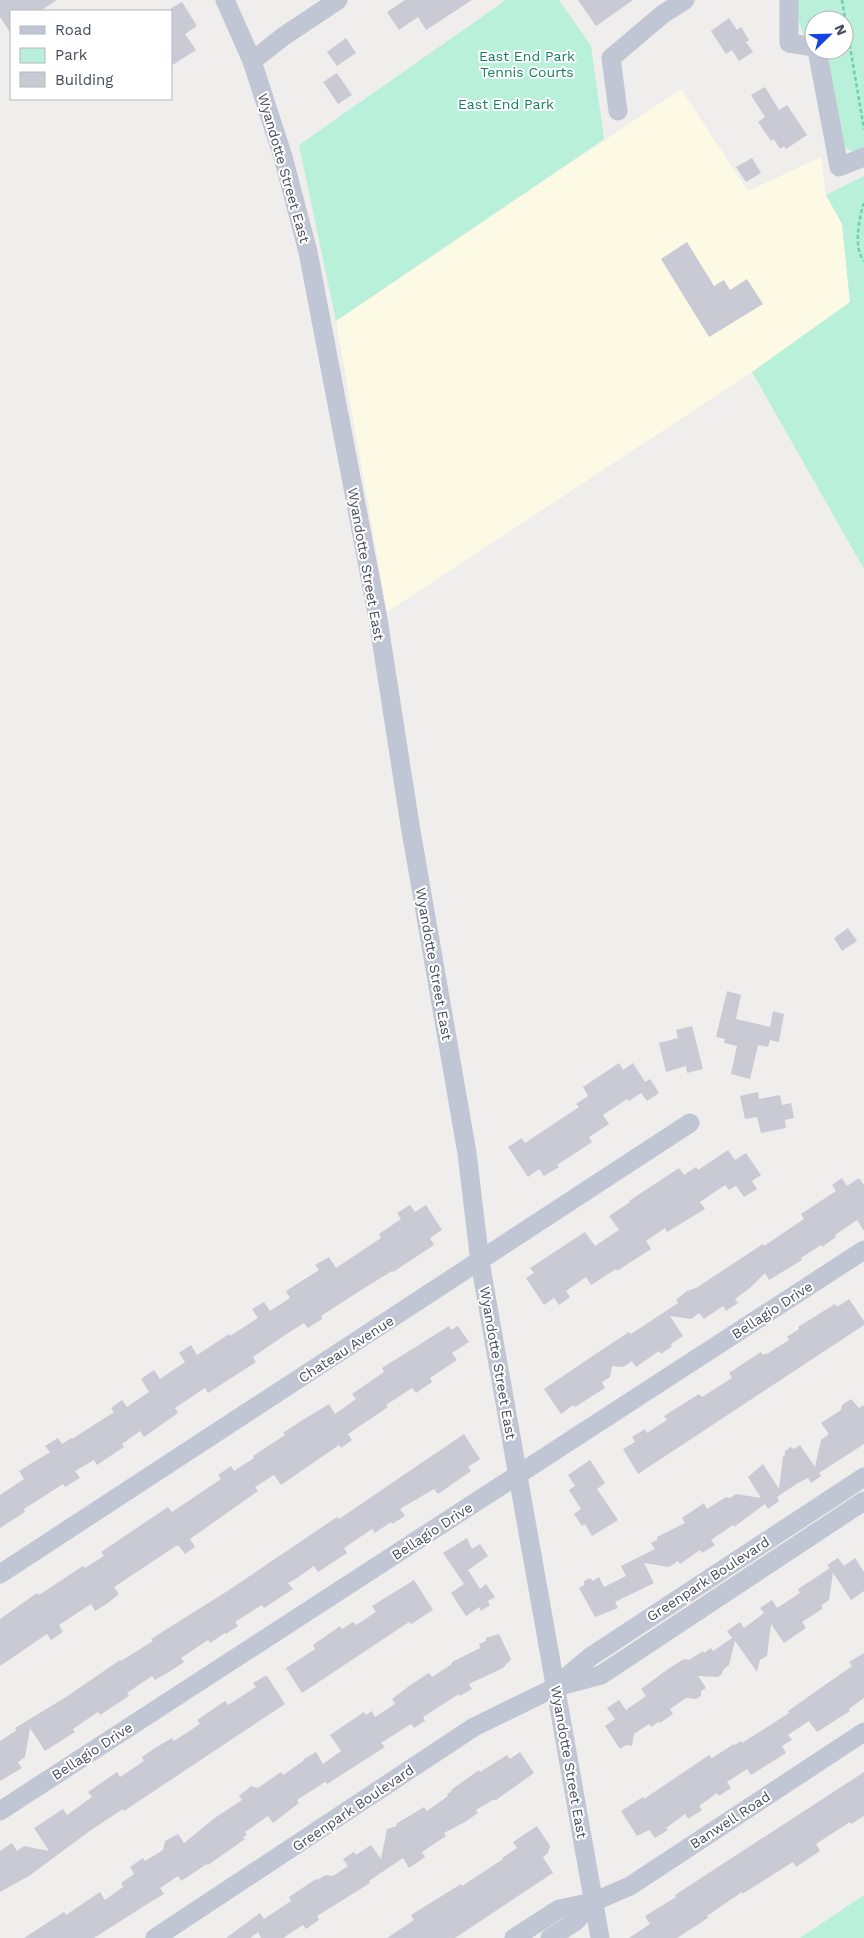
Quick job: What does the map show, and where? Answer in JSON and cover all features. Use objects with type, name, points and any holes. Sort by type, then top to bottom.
[{"type":"street","name":"Wyandotte Street East","points":[[225,0],[252,61],[283,157],[310,261],[378,619],[408,815],[467,1153],[480,1262],[600,1938]]},
{"type":"street","points":[[252,61],[284,36],[338,0]]},
{"type":"street","points":[[618,110],[610,58],[662,14],[685,0]]},
{"type":"street","points":[[790,0],[789,43],[804,45]]},
{"type":"street","points":[[820,60],[839,167],[864,157]]},
{"type":"street","name":"Chateau Avenue","points":[[0,1574],[690,1123]]},
{"type":"street","name":"Bellagio Drive","points":[[0,1811],[864,1250]]},
{"type":"street","name":"Greenpark Boulevard","points":[[556,1687],[590,1656],[864,1477]]},
{"type":"street","name":"Greenpark Boulevard","points":[[155,1938],[474,1727],[556,1687],[601,1675],[864,1501]]},
{"type":"street","name":"Banwell Road","points":[[514,1938],[559,1909],[593,1902],[630,1886],[864,1732]]},
{"type":"street","name":"Banwell Road","points":[[550,1938],[576,1921],[593,1902]]},
{"type":"path","points":[[842,0],[864,129]]},
{"type":"path","points":[[864,203],[858,220],[859,244],[864,261]]},
{"type":"shaded area","points":[[681,89],[748,191],[821,157],[826,195],[842,224],[850,302],[752,372],[387,612],[336,321]]},
{"type":"green space","name":"East End Park","points":[[506,0],[559,0],[591,46],[604,139],[336,321],[299,145]]},
{"type":"green space","points":[[792,0],[864,0],[864,148],[853,152],[843,146],[823,60],[854,60],[854,10],[804,10],[804,38]]},
{"type":"green space","points":[[864,176],[864,569],[752,372],[850,302],[842,224],[826,195]]},
{"type":"green space","points":[[864,1895],[864,1938],[800,1938]]},
{"type":"building","points":[[0,0],[57,0],[42,10],[10,10],[10,32],[0,17]]},
{"type":"building","points":[[405,0],[472,0],[426,30],[418,17],[399,30],[387,12]]},
{"type":"building","points":[[578,0],[633,0],[596,26]]},
{"type":"building","points":[[182,2],[197,26],[185,34],[196,50],[172,65],[172,10],[171,8]]},
{"type":"building","points":[[729,18],[737,30],[741,27],[749,40],[746,42],[753,52],[739,61],[732,50],[726,54],[711,31]]},
{"type":"building","points":[[346,38],[356,53],[337,66],[327,52]]},
{"type":"building","points":[[337,73],[352,95],[338,104],[323,82]]},
{"type":"building","points":[[765,87],[779,110],[787,105],[807,135],[786,149],[784,146],[780,149],[774,139],[771,141],[758,122],[765,117],[751,95]]},
{"type":"building","points":[[752,158],[761,173],[746,182],[736,167]]},
{"type":"building","points":[[687,242],[714,286],[724,280],[730,290],[747,279],[763,304],[709,337],[661,259]]},
{"type":"building","points":[[848,928],[857,941],[842,951],[834,938]]},
{"type":"building","points":[[727,991],[741,995],[736,1019],[770,1027],[773,1011],[784,1014],[779,1042],[770,1040],[768,1047],[758,1045],[750,1079],[731,1074],[737,1046],[724,1043],[725,1039],[716,1037]]},
{"type":"building","points":[[692,1026],[703,1069],[687,1073],[686,1066],[666,1072],[659,1043],[678,1038],[676,1030]]},
{"type":"building","points":[[619,1063],[623,1070],[633,1063],[645,1082],[650,1079],[659,1093],[647,1101],[641,1093],[629,1101],[627,1099],[603,1115],[609,1124],[589,1137],[592,1142],[544,1176],[539,1169],[528,1177],[508,1147],[522,1138],[525,1143],[579,1107],[576,1104],[588,1096],[583,1087]]},
{"type":"building","points":[[758,1092],[759,1099],[780,1095],[782,1105],[791,1103],[794,1118],[785,1120],[786,1128],[761,1133],[757,1117],[745,1119],[740,1096]]},
{"type":"building","points":[[728,1150],[735,1160],[746,1153],[761,1175],[752,1181],[757,1189],[744,1197],[736,1186],[729,1190],[725,1185],[700,1202],[705,1209],[667,1232],[665,1228],[646,1241],[651,1249],[591,1285],[586,1277],[566,1291],[570,1297],[559,1305],[554,1298],[544,1305],[526,1278],[534,1273],[530,1268],[585,1232],[595,1246],[619,1230],[609,1216],[629,1201],[679,1168],[684,1175],[696,1167],[698,1170]]},
{"type":"building","points":[[842,1178],[847,1186],[859,1178],[864,1185],[864,1231],[857,1220],[835,1235],[836,1237],[822,1247],[821,1245],[801,1258],[802,1260],[769,1280],[765,1273],[750,1288],[735,1299],[738,1303],[726,1311],[723,1306],[704,1319],[699,1313],[691,1319],[670,1316],[683,1336],[671,1344],[672,1346],[661,1354],[659,1351],[636,1367],[632,1361],[623,1367],[612,1366],[610,1377],[602,1382],[605,1388],[575,1407],[573,1405],[561,1414],[544,1389],[629,1332],[631,1334],[678,1303],[676,1300],[687,1291],[696,1288],[804,1219],[801,1214],[836,1191],[832,1185]]},
{"type":"building","points":[[410,1205],[415,1212],[426,1205],[442,1230],[430,1238],[434,1245],[321,1316],[322,1319],[308,1328],[304,1323],[285,1335],[253,1357],[256,1362],[208,1393],[205,1388],[175,1408],[178,1413],[144,1437],[140,1431],[122,1444],[124,1447],[97,1465],[94,1460],[75,1471],[80,1478],[65,1487],[63,1484],[24,1509],[25,1512],[0,1528],[0,1495],[24,1479],[19,1471],[50,1452],[45,1446],[58,1438],[62,1444],[72,1439],[114,1412],[111,1408],[122,1400],[127,1407],[149,1392],[141,1379],[154,1370],[160,1379],[185,1362],[179,1353],[191,1345],[197,1355],[229,1334],[230,1336],[258,1318],[252,1309],[264,1302],[270,1311],[290,1298],[286,1291],[319,1270],[315,1265],[329,1257],[336,1268],[381,1238],[379,1234],[401,1219],[397,1213]]},
{"type":"building","points":[[849,1299],[864,1321],[864,1325],[638,1474],[623,1449],[635,1442],[632,1437],[645,1429],[647,1433],[667,1420],[664,1416],[699,1394],[702,1397],[732,1378],[729,1373],[761,1352],[763,1355],[767,1354],[789,1340],[787,1337],[799,1329],[798,1327],[835,1304],[837,1307]]},
{"type":"building","points":[[449,1326],[451,1330],[458,1326],[469,1342],[452,1353],[457,1360],[430,1378],[432,1382],[416,1393],[412,1388],[386,1405],[388,1407],[348,1434],[352,1440],[341,1448],[339,1445],[281,1485],[274,1475],[255,1487],[258,1491],[190,1539],[195,1547],[185,1554],[179,1546],[176,1546],[114,1587],[119,1594],[108,1603],[95,1611],[91,1604],[59,1625],[63,1632],[51,1640],[47,1634],[0,1666],[0,1619],[37,1593],[39,1595],[83,1566],[85,1568],[104,1556],[101,1552],[168,1507],[172,1512],[221,1479],[218,1475],[231,1466],[234,1471],[254,1458],[253,1456],[285,1435],[283,1433],[301,1421],[329,1404],[335,1414],[356,1399],[352,1394],[384,1372],[382,1368]]},
{"type":"building","points":[[851,1399],[859,1408],[864,1405],[864,1444],[819,1473],[821,1476],[811,1483],[808,1478],[798,1483],[777,1497],[779,1501],[768,1509],[765,1504],[734,1527],[733,1525],[711,1540],[715,1545],[702,1553],[700,1550],[680,1564],[678,1561],[669,1567],[644,1563],[654,1583],[615,1602],[618,1608],[595,1617],[579,1588],[584,1585],[584,1581],[590,1578],[593,1581],[599,1577],[604,1587],[626,1576],[621,1566],[655,1549],[651,1543],[657,1540],[657,1537],[685,1523],[682,1518],[704,1503],[707,1509],[726,1497],[730,1498],[736,1494],[761,1498],[748,1477],[763,1464],[779,1489],[783,1456],[785,1451],[791,1447],[794,1449],[800,1445],[815,1467],[821,1440],[829,1434],[821,1423],[841,1410],[842,1405]]},
{"type":"building","points":[[464,1434],[480,1459],[468,1467],[471,1471],[438,1494],[434,1489],[400,1509],[405,1516],[392,1524],[391,1522],[375,1533],[372,1529],[344,1548],[347,1553],[318,1572],[314,1566],[288,1583],[293,1589],[264,1608],[262,1605],[235,1622],[238,1626],[226,1634],[210,1643],[208,1640],[181,1658],[184,1662],[172,1670],[155,1680],[152,1676],[127,1693],[129,1696],[100,1715],[98,1712],[73,1729],[75,1732],[45,1751],[30,1728],[25,1757],[18,1762],[22,1768],[0,1781],[0,1741],[17,1730],[15,1728],[66,1697],[120,1660],[153,1641],[151,1639],[229,1590],[337,1517],[339,1519]]},
{"type":"building","points":[[590,1460],[605,1483],[597,1489],[618,1520],[592,1536],[585,1524],[582,1526],[574,1514],[581,1509],[569,1490],[575,1486],[568,1475]]},
{"type":"building","points":[[467,1538],[472,1549],[480,1544],[488,1556],[468,1570],[480,1589],[486,1584],[495,1597],[488,1601],[490,1605],[481,1611],[479,1607],[466,1616],[451,1593],[464,1584],[443,1553]]},
{"type":"building","points":[[838,1558],[844,1566],[855,1558],[864,1572],[864,1591],[851,1600],[833,1573],[829,1600],[822,1605],[822,1609],[802,1622],[806,1628],[784,1643],[771,1624],[767,1656],[760,1660],[757,1672],[735,1641],[729,1665],[723,1670],[722,1674],[718,1677],[698,1676],[706,1688],[701,1691],[701,1696],[696,1699],[686,1698],[670,1709],[673,1714],[660,1723],[658,1722],[651,1727],[649,1724],[634,1734],[632,1746],[626,1745],[620,1749],[605,1726],[615,1719],[607,1708],[619,1700],[626,1710],[646,1696],[641,1689],[668,1669],[684,1659],[689,1660],[703,1651],[704,1653],[711,1648],[713,1651],[732,1638],[727,1631],[740,1622],[744,1628],[764,1613],[760,1608],[772,1600],[777,1608],[800,1593],[798,1589],[830,1568],[827,1565]]},
{"type":"building","points":[[414,1580],[433,1610],[411,1624],[409,1622],[302,1693],[286,1668],[315,1649],[313,1645],[340,1626],[342,1629],[353,1622],[356,1625],[376,1612],[372,1606]]},
{"type":"building","points":[[499,1634],[511,1659],[503,1668],[469,1684],[472,1689],[460,1696],[459,1694],[423,1717],[425,1721],[414,1728],[411,1724],[381,1743],[385,1747],[327,1784],[325,1782],[297,1800],[299,1803],[273,1823],[268,1816],[245,1832],[247,1835],[243,1837],[245,1839],[208,1865],[181,1881],[178,1876],[160,1888],[164,1894],[94,1938],[24,1938],[64,1912],[66,1915],[100,1892],[105,1900],[123,1887],[121,1883],[134,1874],[130,1867],[143,1858],[145,1861],[163,1850],[165,1841],[178,1834],[184,1843],[216,1817],[242,1800],[239,1796],[251,1786],[258,1788],[281,1772],[283,1775],[316,1752],[323,1764],[341,1751],[330,1735],[364,1712],[366,1715],[372,1711],[375,1717],[395,1704],[392,1699],[409,1686],[429,1673],[432,1677],[452,1664],[452,1662],[480,1648],[479,1644],[486,1641],[486,1638]]},
{"type":"building","points":[[864,1653],[864,1698],[849,1709],[850,1711],[817,1732],[809,1721],[788,1735],[792,1740],[782,1746],[786,1753],[751,1775],[747,1769],[727,1782],[731,1788],[719,1796],[717,1793],[699,1806],[702,1810],[688,1819],[685,1814],[666,1828],[668,1830],[655,1838],[649,1830],[637,1836],[621,1811],[643,1797],[644,1799],[709,1755],[712,1758],[734,1744],[741,1741],[742,1743],[789,1713],[788,1711],[852,1666],[849,1662]]},
{"type":"building","points":[[267,1676],[285,1704],[124,1811],[123,1809],[91,1830],[29,1876],[0,1892],[0,1851],[12,1843],[17,1851],[24,1846],[49,1851],[34,1828],[63,1809],[67,1815],[92,1797],[88,1792],[117,1772],[120,1777],[144,1761],[142,1757],[155,1748],[172,1738],[174,1741],[200,1724],[197,1720],[225,1701],[228,1705],[256,1687],[253,1683]]},
{"type":"building","points":[[520,1752],[534,1773],[496,1800],[476,1810],[478,1813],[465,1822],[444,1833],[446,1836],[422,1852],[425,1857],[409,1868],[403,1858],[369,1881],[370,1883],[317,1916],[319,1920],[306,1929],[303,1925],[283,1938],[261,1938],[258,1932],[250,1938],[226,1938],[260,1913],[264,1919],[291,1901],[289,1897],[316,1879],[326,1875],[333,1876],[348,1866],[343,1859],[354,1852],[356,1855],[371,1845],[381,1859],[387,1829],[397,1826],[396,1824],[424,1807],[427,1811],[448,1796],[447,1794],[451,1790],[479,1770],[480,1772],[507,1755],[510,1759]]},
{"type":"building","points":[[864,1772],[864,1816],[851,1824],[850,1822],[816,1844],[820,1851],[796,1867],[793,1862],[742,1894],[742,1892],[707,1916],[708,1918],[677,1938],[629,1938],[650,1924],[645,1916]]},
{"type":"building","points":[[537,1826],[550,1846],[548,1853],[543,1857],[553,1873],[455,1938],[387,1938],[414,1920],[411,1915],[461,1884],[462,1886],[503,1859],[517,1848],[513,1842]]},
{"type":"park label","name":"East End Park Tennis Courts","points":[[527,64]]}]
